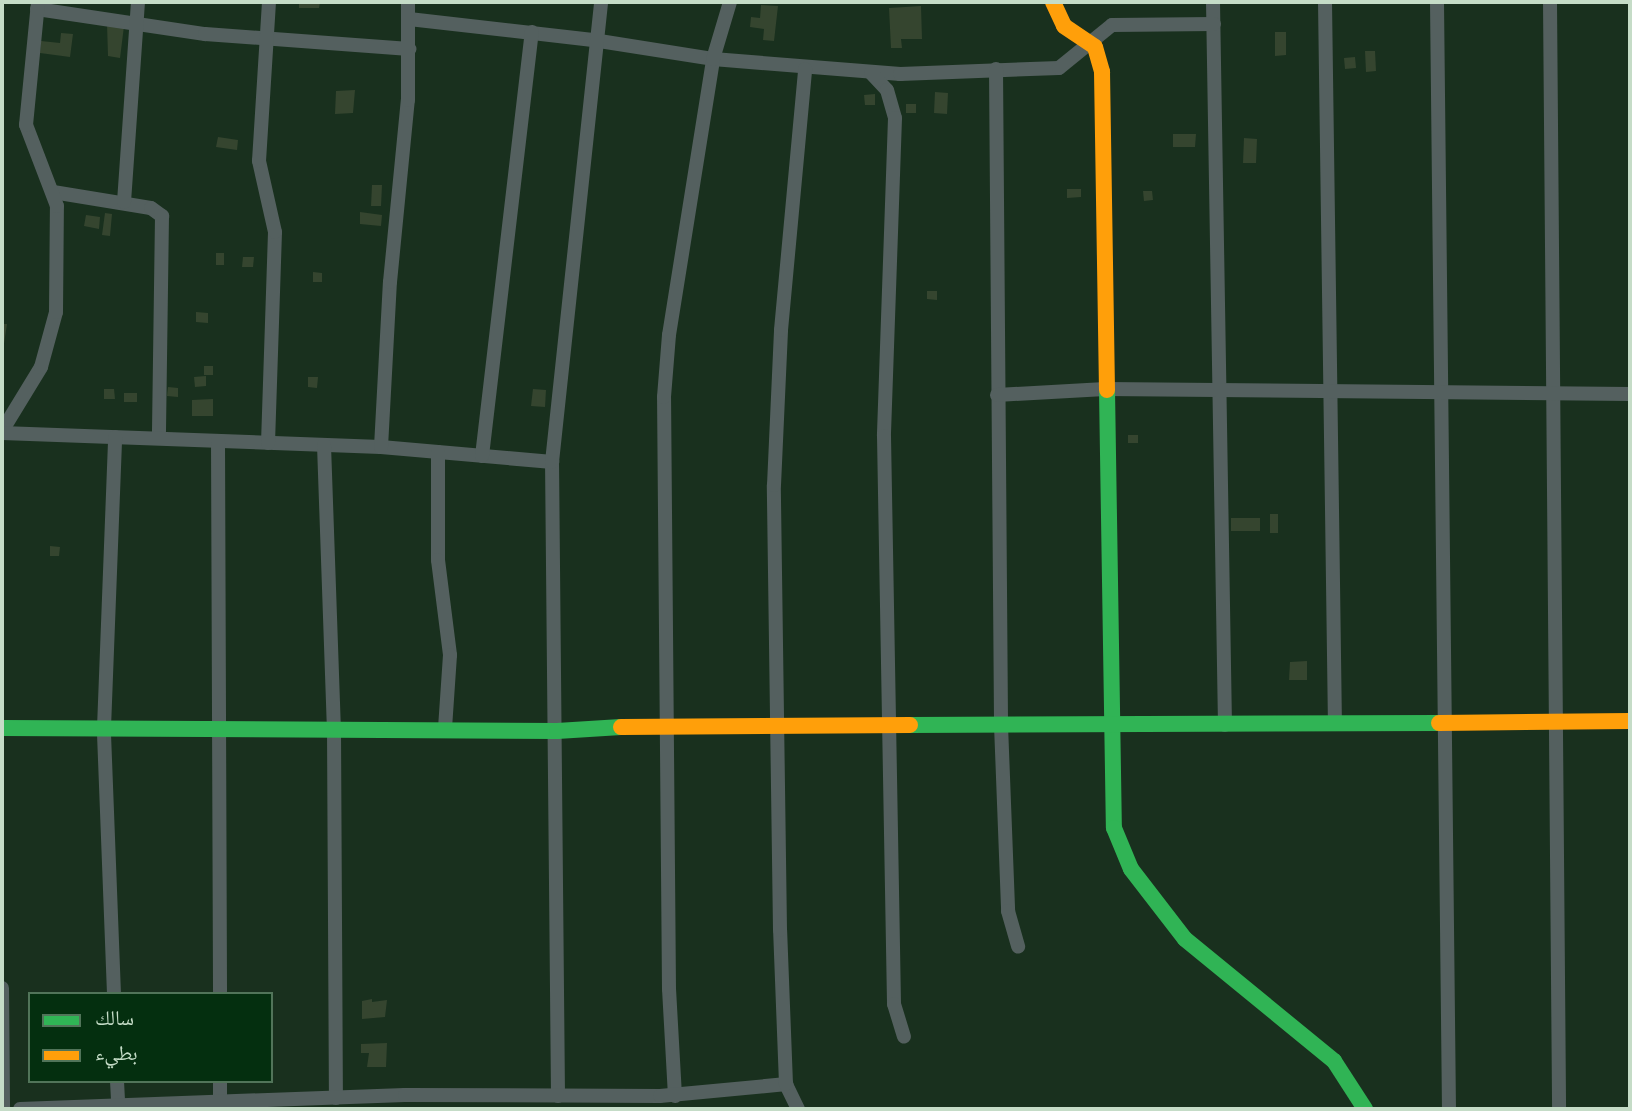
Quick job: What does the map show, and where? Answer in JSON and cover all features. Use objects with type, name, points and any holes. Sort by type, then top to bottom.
[{"type":"street","points":[[124,202],[138,2]]},
{"type":"street","points":[[268,443],[275,232],[259,161],[269,2]]},
{"type":"street","points":[[382,447],[409,50],[408,2]]},
{"type":"street","points":[[558,1096],[557,731],[552,462],[593,40],[601,2]]},
{"type":"street","points":[[675,1096],[669,989],[668,724],[662,495],[664,397],[669,335],[713,59],[730,2]]},
{"type":"street","points":[[1053,2],[1064,26],[1087,41],[1100,56],[1102,72],[1114,828],[1130,869],[1185,939],[1334,1061],[1365,1109]]},
{"type":"street","points":[[1213,2],[1222,390],[1225,725]]},
{"type":"street","points":[[1325,2],[1333,392],[1335,724]]},
{"type":"street","points":[[1437,2],[1444,393],[1449,1109]]},
{"type":"street","points":[[1550,2],[1558,718],[1559,1109]]},
{"type":"street","points":[[409,50],[205,34],[38,5],[26,125],[53,192],[59,220],[56,312],[41,367],[2,432],[382,447],[552,462]]},
{"type":"street","points":[[409,19],[593,40],[713,59],[871,73],[1059,68],[1087,41],[1112,25],[1214,24]]},
{"type":"street","points":[[482,456],[532,32]]},
{"type":"street","points":[[798,1109],[786,1084],[775,485],[781,330],[805,69]]},
{"type":"street","points":[[996,69],[1001,725],[1008,911],[1018,947]]},
{"type":"street","points":[[871,73],[893,102],[896,140],[884,436],[894,1004],[904,1037]]},
{"type":"street","points":[[53,192],[124,202],[158,210],[164,222],[159,438]]},
{"type":"street","points":[[997,395],[1105,388],[1630,394]]},
{"type":"street","points":[[114,437],[104,729],[114,992]]},
{"type":"street","points":[[218,441],[220,992]]},
{"type":"street","points":[[324,445],[334,730],[336,1098]]},
{"type":"street","points":[[438,452],[438,560],[450,655],[445,729]]},
{"type":"street","points":[[2,728],[557,731],[668,724],[1112,726],[1558,718],[1630,721]]},
{"type":"street","points":[[2,988],[3,1109]]},
{"type":"street","points":[[117,1083],[118,1103]]},
{"type":"street","points":[[220,1083],[220,1101]]},
{"type":"street","points":[[20,1109],[118,1103],[146,1106],[336,1098],[405,1102],[521,1102],[558,1096],[675,1096],[786,1084]]},
{"type":"building","points":[[299,2],[320,2],[319,8],[299,8]]},
{"type":"building","points":[[761,5],[778,6],[774,41],[763,40],[764,29],[750,27],[751,17],[760,18]]},
{"type":"building","points":[[921,6],[922,39],[901,39],[902,48],[891,48],[889,8]]},
{"type":"building","points":[[107,24],[124,26],[120,58],[108,56]]},
{"type":"building","points":[[1275,32],[1286,32],[1286,55],[1275,56]]},
{"type":"building","points":[[61,33],[73,34],[70,57],[40,53],[41,41],[60,43]]},
{"type":"building","points":[[1365,51],[1375,51],[1376,71],[1366,72]]},
{"type":"building","points":[[1355,57],[1356,68],[1345,69],[1344,58]]},
{"type":"building","points":[[355,90],[353,113],[335,114],[336,91]]},
{"type":"building","points":[[935,92],[948,93],[947,114],[934,113]]},
{"type":"building","points":[[875,94],[875,105],[865,105],[864,95]]},
{"type":"building","points":[[906,104],[916,104],[916,113],[906,113]]},
{"type":"building","points":[[1173,134],[1196,134],[1195,147],[1173,147]]},
{"type":"building","points":[[218,137],[238,140],[237,150],[216,147]]},
{"type":"building","points":[[1244,138],[1257,139],[1256,163],[1243,163]]},
{"type":"building","points":[[372,185],[382,185],[381,206],[371,206]]},
{"type":"building","points":[[1067,189],[1081,189],[1081,197],[1067,198]]},
{"type":"building","points":[[1143,191],[1152,191],[1153,200],[1144,201]]},
{"type":"building","points":[[360,212],[382,215],[381,226],[360,224]]},
{"type":"building","points":[[105,213],[112,214],[110,236],[102,235]]},
{"type":"building","points":[[86,215],[100,217],[99,229],[84,226]]},
{"type":"building","points":[[216,253],[224,253],[224,265],[216,265]]},
{"type":"building","points":[[243,257],[254,257],[253,267],[242,267]]},
{"type":"building","points":[[313,272],[322,273],[322,282],[313,282]]},
{"type":"building","points":[[927,291],[937,291],[937,300],[927,299]]},
{"type":"building","points":[[196,312],[208,313],[208,323],[196,322]]},
{"type":"building","points":[[2,324],[7,324],[3,350],[2,350]]},
{"type":"building","points":[[204,366],[213,366],[213,375],[204,375]]},
{"type":"building","points":[[206,376],[206,386],[195,387],[194,377]]},
{"type":"building","points":[[308,377],[318,377],[317,388],[308,387]]},
{"type":"building","points":[[168,387],[178,388],[178,397],[167,396]]},
{"type":"building","points":[[104,389],[114,389],[115,399],[104,399]]},
{"type":"building","points":[[533,389],[546,390],[545,407],[531,406]]},
{"type":"building","points":[[124,393],[137,393],[137,402],[124,402]]},
{"type":"building","points":[[213,399],[213,416],[192,416],[192,400]]},
{"type":"building","points":[[1128,435],[1138,435],[1138,443],[1128,443]]},
{"type":"building","points":[[1270,514],[1278,514],[1278,533],[1270,533]]},
{"type":"building","points":[[1231,518],[1260,518],[1260,531],[1231,531]]},
{"type":"building","points":[[50,546],[60,547],[59,556],[50,556]]},
{"type":"building","points":[[1307,661],[1307,680],[1289,680],[1290,662]]},
{"type":"building","points":[[372,999],[372,1002],[387,1000],[385,1017],[362,1019],[362,1001]]},
{"type":"building","points":[[387,1043],[386,1067],[367,1067],[369,1053],[361,1053],[361,1044]]},
{"type":"traffic: fast","points":[[1107,390],[1114,828],[1131,869],[1185,939],[1334,1061],[1365,1109]]},
{"type":"traffic: fast","points":[[910,725],[1439,723]]},
{"type":"traffic: fast","points":[[2,728],[557,731],[621,727]]},
{"type":"traffic: slow","points":[[1053,2],[1064,26],[1095,47],[1102,72],[1107,390]]},
{"type":"traffic: slow","points":[[1439,723],[1630,721]]},
{"type":"traffic: slow","points":[[621,727],[910,725]]}]
